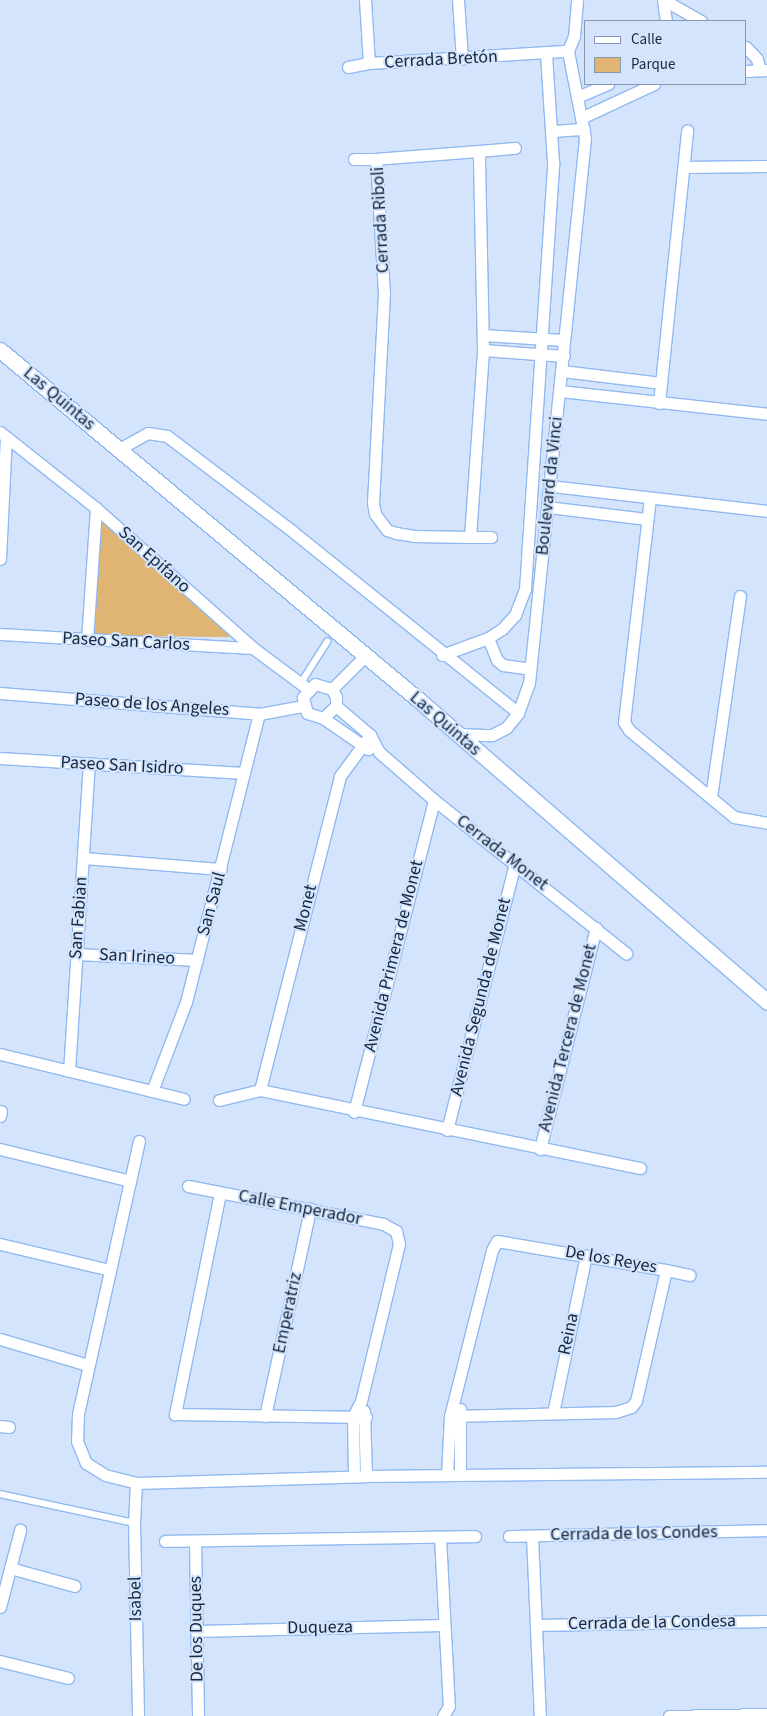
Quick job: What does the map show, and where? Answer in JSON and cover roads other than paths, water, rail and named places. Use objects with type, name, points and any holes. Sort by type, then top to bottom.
[{"type":"street","name":"Cerrada Bretón","points":[[365,0],[369,63],[568,52]]},
{"type":"street","points":[[458,0],[462,59]]},
{"type":"street","points":[[568,52],[574,36],[577,0]]},
{"type":"street","points":[[664,0],[666,20]]},
{"type":"street","points":[[664,0],[699,20]]},
{"type":"street","points":[[747,49],[764,70],[747,71]]},
{"type":"street","name":"Boulevard da Vinci","points":[[515,718],[529,683],[564,356],[582,123],[568,52]]},
{"type":"street","name":"Boulevard da Vinci","points":[[515,615],[525,589],[543,339],[553,131],[546,54]]},
{"type":"street","points":[[348,67],[369,63]]},
{"type":"street","points":[[577,97],[606,85]]},
{"type":"street","points":[[553,131],[582,123],[652,85]]},
{"type":"street","points":[[659,402],[688,130]]},
{"type":"street","name":"Cerrada Riboli","points":[[491,537],[396,533],[387,530],[375,514],[373,503],[384,293],[376,159],[515,148]]},
{"type":"street","points":[[470,537],[483,350],[479,151]]},
{"type":"street","points":[[354,159],[376,159]]},
{"type":"street","points":[[684,167],[767,166]]},
{"type":"street","points":[[483,336],[564,340]]},
{"type":"street","name":"Las Quintas","points":[[0,350],[457,734],[767,1002]]},
{"type":"street","points":[[483,350],[564,356]]},
{"type":"street","points":[[562,371],[661,383]]},
{"type":"street","points":[[560,391],[767,414]]},
{"type":"street","points":[[119,449],[148,434],[167,436],[292,531],[442,654],[515,718],[499,732],[482,735],[457,734]]},
{"type":"street","points":[[0,559],[3,435]]},
{"type":"street","name":"San Epifano","points":[[3,435],[96,508],[253,648],[304,686]]},
{"type":"street","points":[[550,486],[767,511]]},
{"type":"street","points":[[650,498],[624,722],[629,730],[737,819],[767,823]]},
{"type":"street","points":[[86,640],[96,508]]},
{"type":"street","points":[[548,508],[647,519]]},
{"type":"street","points":[[711,797],[740,596]]},
{"type":"street","points":[[442,654],[488,638],[515,615],[535,622]]},
{"type":"street","name":"Paseo San Carlos","points":[[0,634],[253,648]]},
{"type":"street","points":[[488,638],[497,660],[503,665],[530,669]]},
{"type":"street","points":[[332,689],[364,657]]},
{"type":"street","points":[[332,689],[324,685],[304,686],[303,706],[315,717],[323,718],[360,746],[379,752]]},
{"type":"street","points":[[332,689],[336,706],[370,735],[379,752]]},
{"type":"street","name":"Paseo de los Angeles","points":[[0,693],[259,714],[303,706]]},
{"type":"street","points":[[323,718],[336,706]]},
{"type":"street","name":"San Saul","points":[[152,1090],[176,1031],[198,960],[259,714]]},
{"type":"street","name":"Monet","points":[[260,1090],[340,776],[360,746],[370,735]]},
{"type":"street","name":"Cerrada Monet","points":[[379,752],[434,800],[626,953]]},
{"type":"street","name":"Paseo San Isidro","points":[[0,758],[244,773]]},
{"type":"street","name":"San Fabian","points":[[69,1071],[89,764]]},
{"type":"street","name":"Avenida Primera de Monet","points":[[354,1112],[434,800]]},
{"type":"street","points":[[83,858],[221,869]]},
{"type":"street","name":"Avenida Segunda de Monet","points":[[447,1130],[515,864]]},
{"type":"street","name":"Avenida Tercera de Monet","points":[[540,1149],[596,928]]},
{"type":"street","name":"San Irineo","points":[[77,954],[198,960]]},
{"type":"street","points":[[0,1054],[184,1099]]},
{"type":"street","points":[[219,1100],[260,1090],[354,1112],[640,1168]]},
{"type":"street","points":[[139,1141],[78,1414],[77,1441],[86,1463],[105,1475],[136,1483],[354,1476],[767,1472]]},
{"type":"street","points":[[0,1149],[130,1181]]},
{"type":"street","name":"Calle Emperador","points":[[188,1186],[392,1226],[396,1231],[399,1244],[361,1401]]},
{"type":"street","points":[[220,1193],[174,1410],[181,1416],[366,1417]]},
{"type":"street","name":"Emperatriz","points":[[265,1416],[310,1209]]},
{"type":"street","name":"De los Reyes","points":[[497,1241],[666,1270],[636,1401],[624,1411],[450,1416],[492,1250],[497,1241]]},
{"type":"street","points":[[0,1244],[110,1270]]},
{"type":"street","name":"Reina","points":[[553,1413],[586,1255]]},
{"type":"street","points":[[666,1270],[689,1275]]},
{"type":"street","points":[[0,1339],[88,1365]]},
{"type":"street","points":[[456,1397],[462,1416],[460,1475]]},
{"type":"street","points":[[354,1476],[353,1417],[361,1401]]},
{"type":"street","points":[[361,1401],[366,1417],[366,1476]]},
{"type":"street","points":[[447,1475],[450,1416]]},
{"type":"street","name":"Isabel","points":[[136,1483],[134,1523],[138,1716]]},
{"type":"street","points":[[0,1607],[20,1530]]},
{"type":"street","name":"Cerrada de los Condes","points":[[540,1716],[532,1536],[767,1530]]},
{"type":"street","points":[[165,1541],[475,1536]]},
{"type":"street","points":[[509,1536],[532,1536]]},
{"type":"street","points":[[440,1537],[445,1715]]},
{"type":"street","name":"De los Duques","points":[[195,1541],[198,1716]]},
{"type":"street","points":[[10,1568],[75,1586]]},
{"type":"street","name":"Cerrada de la Condesa","points":[[536,1625],[767,1621]]},
{"type":"street","name":"Duqueza","points":[[197,1631],[442,1625]]},
{"type":"street","points":[[0,1661],[68,1678]]},
{"type":"street","points":[[669,1716],[767,1714]]},
{"type":"lane","points":[[304,686],[327,642]]},
{"type":"lane","points":[[0,1494],[134,1523]]}]
